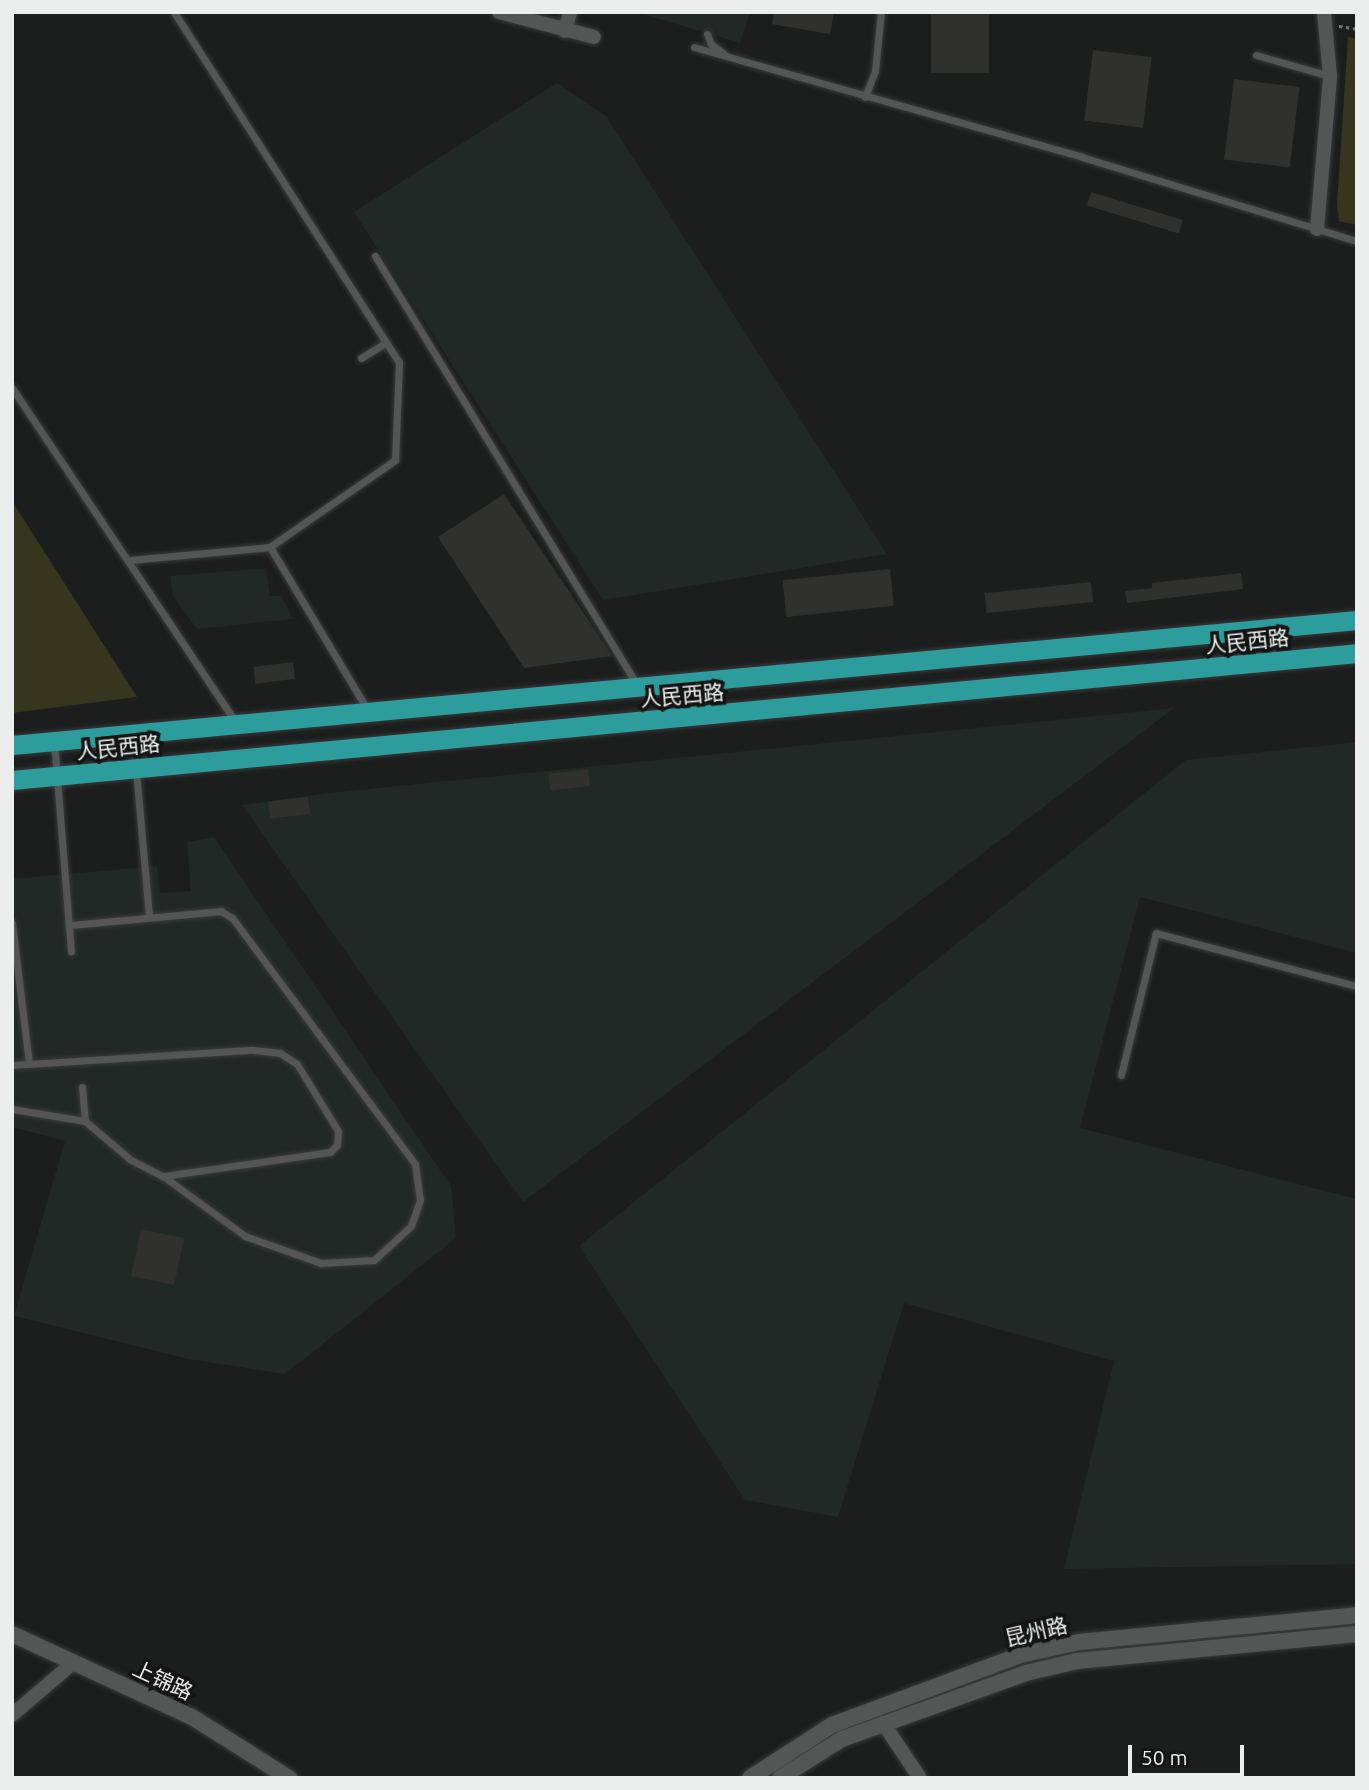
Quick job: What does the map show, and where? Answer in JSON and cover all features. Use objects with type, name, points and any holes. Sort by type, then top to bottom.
[{"type":"main road","name":"人民西路","points":[[12,745],[636,684],[1357,620]]},
{"type":"main road","name":"人民西路","points":[[12,780],[1357,653]]},
{"type":"street","points":[[499,12],[565,31]]},
{"type":"street","points":[[565,31],[570,12]]},
{"type":"street","points":[[1317,229],[1330,76],[1324,12]]},
{"type":"street","points":[[565,31],[562,29],[594,37]]},
{"type":"street","name":"昆州路","points":[[750,1778],[832,1725],[1020,1655],[1079,1642],[1357,1615]]},
{"type":"street","name":"上锦路","points":[[12,1634],[191,1717],[289,1778]]},
{"type":"street","name":"昆州路","points":[[780,1778],[842,1739],[1002,1681],[1077,1661],[1357,1634]]},
{"type":"street","points":[[12,1715],[74,1662]]},
{"type":"street","points":[[884,1723],[920,1778]]},
{"type":"lane","points":[[130,560],[270,547],[395,460],[399,362],[174,12]]},
{"type":"lane","points":[[865,97],[875,71],[881,12]]},
{"type":"lane","points":[[707,34],[711,44],[730,58]]},
{"type":"lane","points":[[694,47],[1357,241]]},
{"type":"lane","points":[[1256,55],[1330,76]]},
{"type":"lane","points":[[375,256],[636,684]]},
{"type":"lane","points":[[360,358],[385,343]]},
{"type":"lane","points":[[12,388],[130,560],[237,724]]},
{"type":"lane","points":[[270,547],[368,711]]},
{"type":"lane","points":[[132,733],[149,917]]},
{"type":"lane","points":[[54,741],[71,951]]},
{"type":"lane","points":[[12,1109],[85,1121],[131,1160],[163,1176],[245,1236],[321,1263],[374,1260],[411,1226],[420,1200],[415,1164],[232,918],[221,911],[69,925]]},
{"type":"lane","points":[[12,923],[29,1064]]},
{"type":"lane","points":[[1121,1075],[1156,933],[1357,986]]},
{"type":"lane","points":[[12,1065],[253,1050],[280,1053],[297,1064],[338,1131],[337,1145],[330,1152],[163,1176]]},
{"type":"lane","points":[[82,1087],[85,1121]]},
{"type":"shaded area","points":[[636,12],[750,12],[740,43]]},
{"type":"shaded area","points":[[1348,37],[1357,39],[1357,225],[1339,221],[1337,205]]},
{"type":"shaded area","points":[[557,83],[607,117],[887,554],[603,600],[354,212]]},
{"type":"shaded area","points":[[12,501],[137,697],[12,713]]},
{"type":"shaded area","points":[[266,568],[270,596],[281,596],[293,619],[197,629],[173,596],[170,576]]},
{"type":"shaded area","points":[[1174,708],[523,1202],[242,805],[329,793]]},
{"type":"shaded area","points":[[1357,742],[1357,953],[1140,897],[1080,1128],[1357,1199],[1357,1564],[1064,1569],[1114,1361],[904,1303],[838,1517],[745,1500],[579,1246],[1186,760]]},
{"type":"shaded area","points":[[214,837],[451,1186],[456,1238],[285,1374],[189,1359],[14,1316],[65,1141],[12,1127],[12,879],[157,866],[160,893],[191,891],[187,842]]},
{"type":"building","points":[[774,12],[834,12],[830,34],[772,24]]},
{"type":"building","points":[[931,12],[989,12],[989,73],[931,73]]},
{"type":"building","points":[[1093,50],[1152,57],[1143,128],[1084,120]]},
{"type":"building","points":[[1234,79],[1300,87],[1290,167],[1224,159]]},
{"type":"building","points":[[1091,192],[1183,220],[1179,233],[1087,205]]},
{"type":"building","points":[[504,494],[612,656],[524,668],[438,537]]},
{"type":"building","points":[[890,569],[894,606],[786,617],[783,580]]},
{"type":"building","points":[[1241,573],[1243,589],[1127,603],[1125,591],[1152,588],[1152,583]]},
{"type":"building","points":[[1091,582],[1093,602],[987,613],[985,593]]},
{"type":"building","points":[[293,662],[295,679],[255,684],[253,667]]},
{"type":"building","points":[[588,769],[590,786],[550,791],[548,774]]},
{"type":"building","points":[[308,797],[310,814],[270,819],[268,802]]},
{"type":"building","points":[[141,1229],[184,1238],[174,1285],[131,1276]]}]
